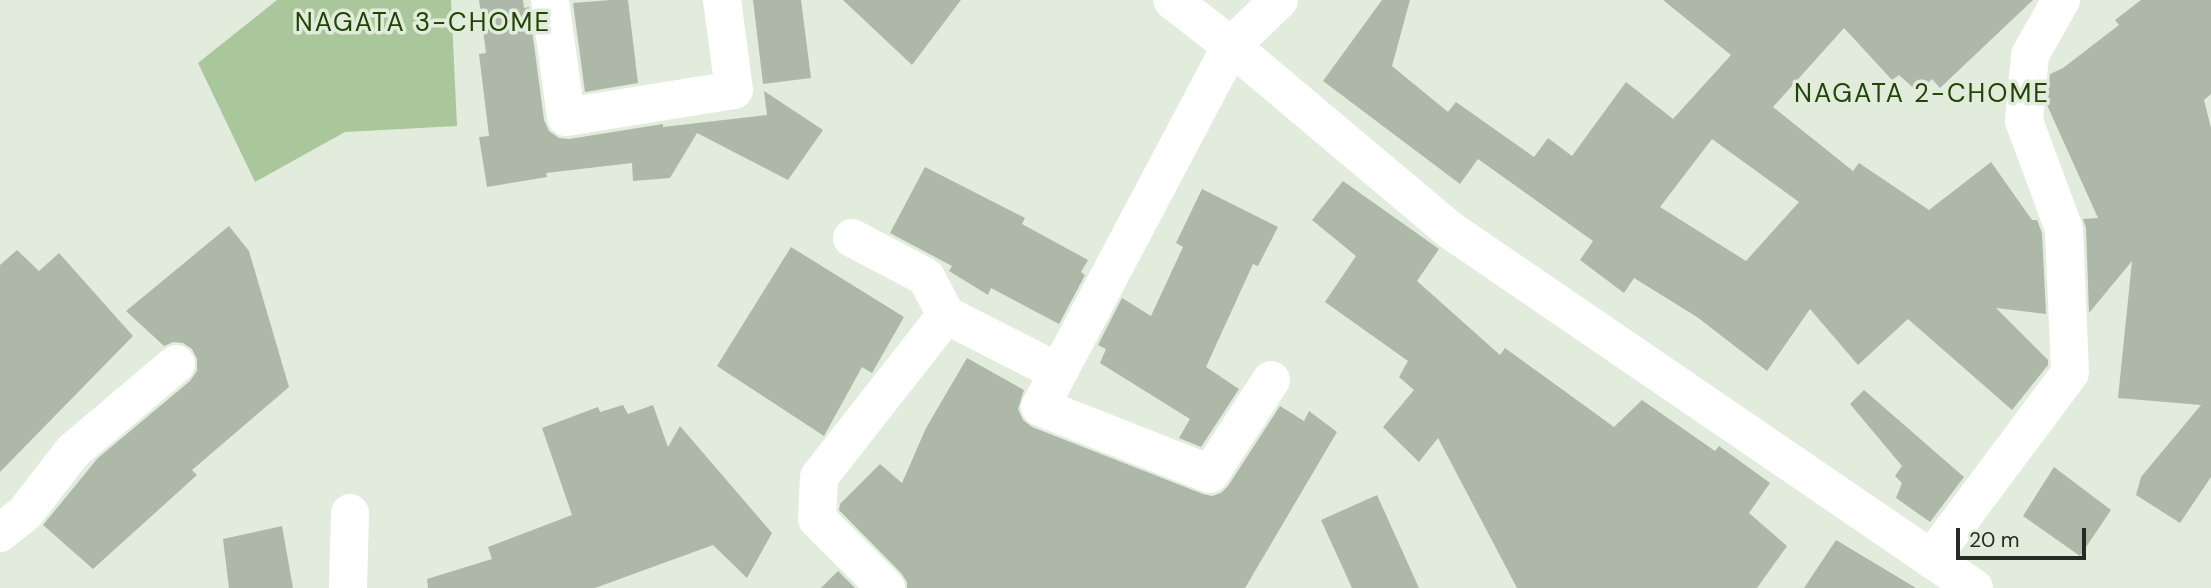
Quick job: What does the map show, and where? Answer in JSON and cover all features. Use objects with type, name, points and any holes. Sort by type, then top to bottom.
[{"type":"street","points":[[550,0],[566,117],[734,90],[722,0]]},
{"type":"street","points":[[1172,0],[1231,46],[1450,230],[1974,588]]},
{"type":"street","points":[[1271,380],[1210,474],[1040,407],[1231,46],[1279,0]]},
{"type":"street","points":[[1931,559],[2070,373],[2064,229],[2024,121],[2030,55],[2061,0]]},
{"type":"street","points":[[852,238],[926,277],[946,315],[1058,372]]},
{"type":"street","points":[[886,588],[817,519],[819,477],[946,315]]},
{"type":"street","points":[[0,533],[25,513],[73,451],[176,364]]},
{"type":"street","points":[[348,588],[350,513]]},
{"type":"green space","points":[[277,0],[451,0],[457,126],[345,132],[255,182],[198,63]]},
{"type":"building","points":[[479,0],[523,0],[524,8],[529,7],[544,120],[549,131],[559,138],[569,139],[663,124],[663,127],[767,115],[764,91],[823,130],[788,180],[697,133],[670,178],[633,181],[632,163],[546,173],[547,177],[487,187],[479,137],[489,136],[479,54],[486,53]]},
{"type":"building","points":[[628,0],[638,83],[585,92],[573,3]]},
{"type":"building","points":[[753,0],[801,0],[811,78],[763,84]]},
{"type":"building","points":[[843,0],[961,0],[912,65]]},
{"type":"building","points":[[1382,0],[1410,0],[1392,66],[1448,112],[1456,102],[1534,157],[1548,138],[1572,156],[1626,82],[1673,119],[1731,55],[1663,0],[2033,0],[1940,88],[1932,79],[1918,92],[1899,75],[1892,80],[1844,28],[1773,107],[1853,171],[1859,163],[1929,210],[1991,162],[2032,220],[2037,220],[2042,233],[2046,314],[1996,308],[2048,360],[2048,365],[2012,410],[1908,319],[1858,365],[1810,309],[1767,371],[1697,317],[1634,278],[1624,293],[1580,260],[1593,241],[1478,159],[1460,184],[1323,81]],"holes":[[[1712,139],[1799,202],[1746,261],[1660,207]]]},
{"type":"building","points":[[2141,0],[2211,0],[2211,94],[2204,100],[2211,128],[2211,477],[2180,523],[2136,495],[2141,477],[2201,405],[2118,398],[2132,261],[2089,313],[2086,228],[2083,219],[2098,218],[2047,105],[2050,74],[2063,68],[2119,25],[2115,20]]},
{"type":"building","points":[[925,167],[1025,218],[1022,224],[1088,260],[1081,272],[1085,275],[1059,324],[991,288],[988,295],[949,271],[952,266],[890,233]]},
{"type":"building","points":[[1343,181],[1439,249],[1417,281],[1500,355],[1505,348],[1614,427],[1642,400],[1715,451],[1719,446],[1770,483],[1749,513],[1787,546],[1757,588],[1517,588],[1438,438],[1419,462],[1383,427],[1414,390],[1399,377],[1408,361],[1325,302],[1356,256],[1312,220]]},
{"type":"building","points":[[1202,189],[1278,227],[1258,266],[1253,264],[1206,367],[1239,389],[1201,447],[1179,438],[1190,419],[1100,363],[1106,349],[1098,345],[1122,298],[1151,316],[1183,247],[1176,243]]},
{"type":"building","points":[[229,226],[249,251],[289,387],[192,470],[197,475],[93,569],[43,525],[98,458],[190,381],[197,371],[197,359],[192,349],[183,343],[173,342],[164,346],[126,311]]},
{"type":"building","points":[[791,247],[904,317],[872,373],[862,367],[824,436],[717,366]]},
{"type":"building","points":[[17,250],[39,271],[59,253],[133,336],[0,472],[0,265]]},
{"type":"building","points":[[967,358],[1024,390],[1018,409],[1023,420],[1032,427],[1212,496],[1221,493],[1228,486],[1280,406],[1304,421],[1309,411],[1337,432],[1245,588],[907,588],[907,582],[901,573],[839,510],[840,504],[880,464],[902,483],[926,428]]},
{"type":"building","points":[[1864,390],[1964,477],[1930,522],[1896,498],[1902,483],[1895,476],[1902,466],[1850,404]]},
{"type":"building","points":[[623,405],[628,414],[653,405],[668,447],[680,426],[772,533],[747,578],[713,545],[595,588],[428,588],[427,579],[492,559],[488,547],[572,515],[542,428],[598,407],[600,412]]},
{"type":"building","points":[[2054,467],[2111,510],[2080,556],[2023,516]]},
{"type":"building","points":[[1377,495],[1419,588],[1352,588],[1321,520]]},
{"type":"building","points":[[282,526],[293,588],[229,588],[223,539]]},
{"type":"building","points":[[1836,540],[1916,588],[1804,588]]},
{"type":"building","points":[[838,571],[855,588],[821,588]]},
{"type":"district","name":"NAGATA 3-CHOME","points":[[423,24]]},
{"type":"district","name":"NAGATA 2-CHOME","points":[[1922,95]]}]
